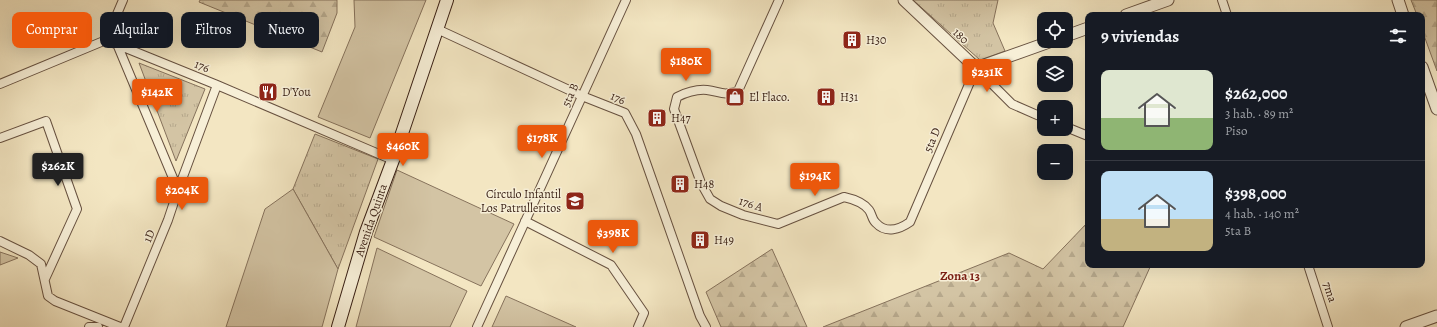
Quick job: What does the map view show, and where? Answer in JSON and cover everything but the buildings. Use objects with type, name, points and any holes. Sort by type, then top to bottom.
[{"type":"main road","name":"Avenida Quinta","points":[[338,327],[366,232],[393,160],[447,0]]},
{"type":"street","points":[[118,12],[123,0]]},
{"type":"street","name":"5ta B","points":[[477,327],[626,0]]},
{"type":"street","name":"176 A","points":[[779,0],[738,91],[727,95],[707,90],[690,91],[677,97],[674,109],[701,183],[710,199],[721,206],[743,215],[778,224],[844,197],[862,204],[869,210],[875,223],[882,228],[892,230],[901,228],[910,222]]},
{"type":"street","name":"180","points":[[904,0],[976,68]]},
{"type":"street","points":[[1134,12],[1168,0]]},
{"type":"street","points":[[1222,0],[1226,12]]},
{"type":"street","points":[[1398,0],[1402,12]]},
{"type":"street","name":"176","points":[[437,28],[582,96],[625,113],[636,134],[700,316],[706,327]]},
{"type":"street","points":[[1073,33],[1085,29]]},
{"type":"street","points":[[0,84],[100,42]]},
{"type":"street","points":[[1037,46],[976,68],[1012,104],[1037,115]]},
{"type":"street","points":[[119,48],[178,190]]},
{"type":"street","name":"176","points":[[127,48],[393,160]]},
{"type":"street","name":"5ta D","points":[[910,222],[976,68]]},
{"type":"street","name":"1D","points":[[124,327],[168,220],[217,85]]},
{"type":"street","points":[[1425,86],[1437,109]]},
{"type":"street","points":[[0,138],[46,121],[76,209],[45,280]]},
{"type":"street","points":[[1073,130],[1085,135]]},
{"type":"street","points":[[525,221],[611,265],[644,313],[638,327]]},
{"type":"street","points":[[0,241],[30,255],[41,264],[48,296],[55,301],[120,327]]},
{"type":"street","name":"7ma","points":[[1309,268],[1328,327]]},
{"type":"street","points":[[1406,327],[1437,316]]},
{"type":"street","points":[[89,327],[98,327]]},
{"type":"green space","points":[[200,0],[337,0],[337,13],[322,52],[312,48],[319,48],[319,12],[254,12],[254,24],[246,21],[246,12],[224,12],[199,2]]},
{"type":"green space","points":[[354,0],[426,0],[370,138],[318,117],[355,27]]},
{"type":"green space","points":[[913,0],[998,0],[993,23],[1005,51],[980,60]]},
{"type":"green space","points":[[1411,0],[1437,0],[1437,71],[1425,38],[1425,12],[1416,12]]},
{"type":"green space","points":[[139,63],[205,89],[176,161]]},
{"type":"green space","points":[[315,134],[378,159],[338,269],[293,189]]},
{"type":"green space","points":[[397,170],[514,224],[481,286],[374,237]]},
{"type":"green space","points":[[293,189],[338,269],[322,327],[226,327],[265,209]]},
{"type":"green space","points":[[1085,225],[1085,268],[1150,268],[1123,327],[823,327],[1009,253],[1043,269]]},
{"type":"green space","points":[[377,248],[467,291],[450,327],[356,327]]},
{"type":"green space","points":[[772,249],[807,327],[721,327],[706,292]]},
{"type":"green space","points":[[0,252],[18,258],[0,265]]},
{"type":"green space","points":[[506,296],[576,327],[492,327]]},
{"type":"place","name":"H30","points":[[852,40]]},
{"type":"place","name":"D'You","points":[[268,92]]},
{"type":"place","name":"El Flaco.","points":[[735,97]]},
{"type":"place","name":"H31","points":[[826,97]]},
{"type":"place","name":"H47","points":[[657,118]]},
{"type":"place","name":"H48","points":[[680,184]]},
{"type":"place","name":"Círculo Infantil Los Patrulleritos","points":[[575,201]]},
{"type":"place","name":"H49","points":[[700,240]]},
{"type":"district","name":"Zona 13","points":[[960,275]]}]
